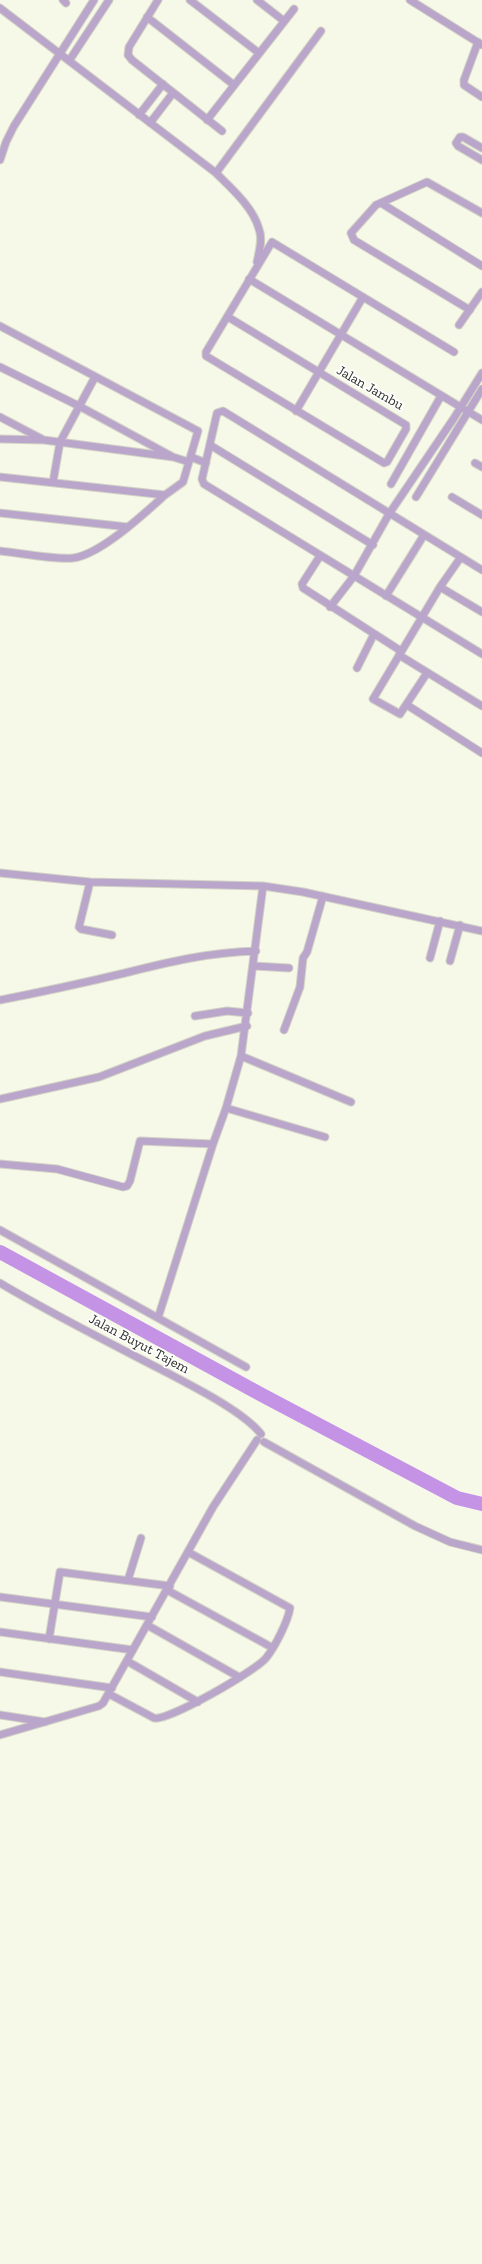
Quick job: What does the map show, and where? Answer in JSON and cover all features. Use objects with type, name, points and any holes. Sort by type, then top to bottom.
[{"type":"street","points":[[0,160],[6,142],[59,54],[94,0]]},
{"type":"street","points":[[69,62],[109,0]]},
{"type":"street","points":[[158,0],[129,47],[128,55],[132,60],[222,131]]},
{"type":"street","points":[[190,0],[259,53]]},
{"type":"street","points":[[257,0],[284,21]]},
{"type":"street","points":[[410,0],[480,43],[464,80],[464,85],[482,97]]},
{"type":"street","points":[[0,8],[69,62],[216,172],[237,195],[260,229],[261,241],[257,267]]},
{"type":"street","points":[[207,120],[294,9]]},
{"type":"street","points":[[147,18],[234,85]]},
{"type":"street","points":[[216,172],[321,31]]},
{"type":"street","points":[[139,115],[163,84]]},
{"type":"street","points":[[150,123],[173,92]]},
{"type":"street","points":[[482,148],[463,137],[460,137],[456,143],[458,146],[482,160]]},
{"type":"street","points":[[470,310],[351,237],[353,231],[370,210],[381,203],[427,182],[482,213]]},
{"type":"street","points":[[381,203],[482,266]]},
{"type":"street","points":[[363,297],[340,334],[320,373],[296,411],[206,356],[249,279],[272,242],[363,297],[454,352]]},
{"type":"street","points":[[249,279],[482,420]]},
{"type":"street","points":[[459,326],[482,292]]},
{"type":"street","name":"Jalan Jambu","points":[[228,317],[404,423],[407,427],[387,462],[384,463],[296,411]]},
{"type":"street","points":[[0,326],[95,378],[197,430],[196,460],[204,484],[482,654]]},
{"type":"street","points":[[0,367],[79,406],[174,457]]},
{"type":"street","points":[[330,607],[354,576],[389,514],[461,408],[482,373]]},
{"type":"street","points":[[53,482],[60,442],[95,378]]},
{"type":"street","points":[[416,497],[482,389]]},
{"type":"street","points":[[391,484],[441,396]]},
{"type":"street","points":[[0,551],[72,558],[92,551],[128,527],[165,495],[183,482],[196,460],[210,445],[217,413],[223,411],[482,570]]},
{"type":"street","points":[[0,417],[44,440]]},
{"type":"street","points":[[0,438],[44,440],[196,460]]},
{"type":"street","points":[[210,445],[373,544]]},
{"type":"street","points":[[475,463],[482,467]]},
{"type":"street","points":[[0,477],[165,495]]},
{"type":"street","points":[[452,497],[482,515]]},
{"type":"street","points":[[0,513],[128,527]]},
{"type":"street","points":[[386,596],[424,535]]},
{"type":"street","points":[[320,556],[302,584],[303,588],[330,607],[374,634],[426,673],[482,706]]},
{"type":"street","points":[[426,673],[402,713],[397,714],[373,700],[440,587],[461,557]]},
{"type":"street","points":[[440,587],[482,612]]},
{"type":"street","points":[[357,668],[374,634]]},
{"type":"street","points":[[407,705],[480,752],[482,743]]},
{"type":"street","points":[[0,873],[90,882],[263,886],[323,896],[482,931]]},
{"type":"street","points":[[90,882],[79,927],[81,930],[112,935]]},
{"type":"street","points":[[158,1318],[213,1144],[226,1108],[241,1056],[247,1026],[263,886]]},
{"type":"street","points":[[284,1030],[300,987],[303,958],[307,952],[323,896]]},
{"type":"street","points":[[430,958],[440,921]]},
{"type":"street","points":[[450,961],[460,925]]},
{"type":"street","points":[[0,1000],[48,991],[194,956],[233,951],[256,951]]},
{"type":"street","points":[[254,966],[289,968]]},
{"type":"street","points":[[195,1016],[227,1012],[248,1013]]},
{"type":"street","points":[[0,1099],[99,1076],[205,1036],[247,1026]]},
{"type":"street","points":[[241,1056],[351,1102]]},
{"type":"street","points":[[226,1108],[325,1137]]},
{"type":"street","points":[[0,1164],[57,1169],[123,1187],[127,1186],[130,1181],[140,1141],[213,1144]]},
{"type":"street","points":[[0,1230],[246,1367]]},
{"type":"street","name":"Jalan Buyut Tajem","points":[[0,1283],[38,1305],[193,1387],[249,1422],[261,1439],[415,1526],[450,1542],[482,1550]]},
{"type":"street","points":[[0,1735],[99,1706],[111,1691],[213,1507],[261,1439]]},
{"type":"street","points":[[128,1580],[141,1538]]},
{"type":"street","points":[[0,1672],[111,1691],[157,1719],[198,1702],[252,1670],[266,1659],[273,1648],[290,1608],[188,1552]]},
{"type":"street","points":[[49,1639],[53,1604],[60,1572],[128,1580],[168,1588],[273,1648]]},
{"type":"street","points":[[0,1597],[152,1617]]},
{"type":"street","points":[[147,1625],[239,1677]]},
{"type":"street","points":[[0,1632],[133,1650]]},
{"type":"street","points":[[127,1661],[198,1702]]},
{"type":"street","points":[[0,1715],[48,1722]]},
{"type":"waterway","points":[[0,1252],[262,1395],[457,1498],[482,1504]]}]
